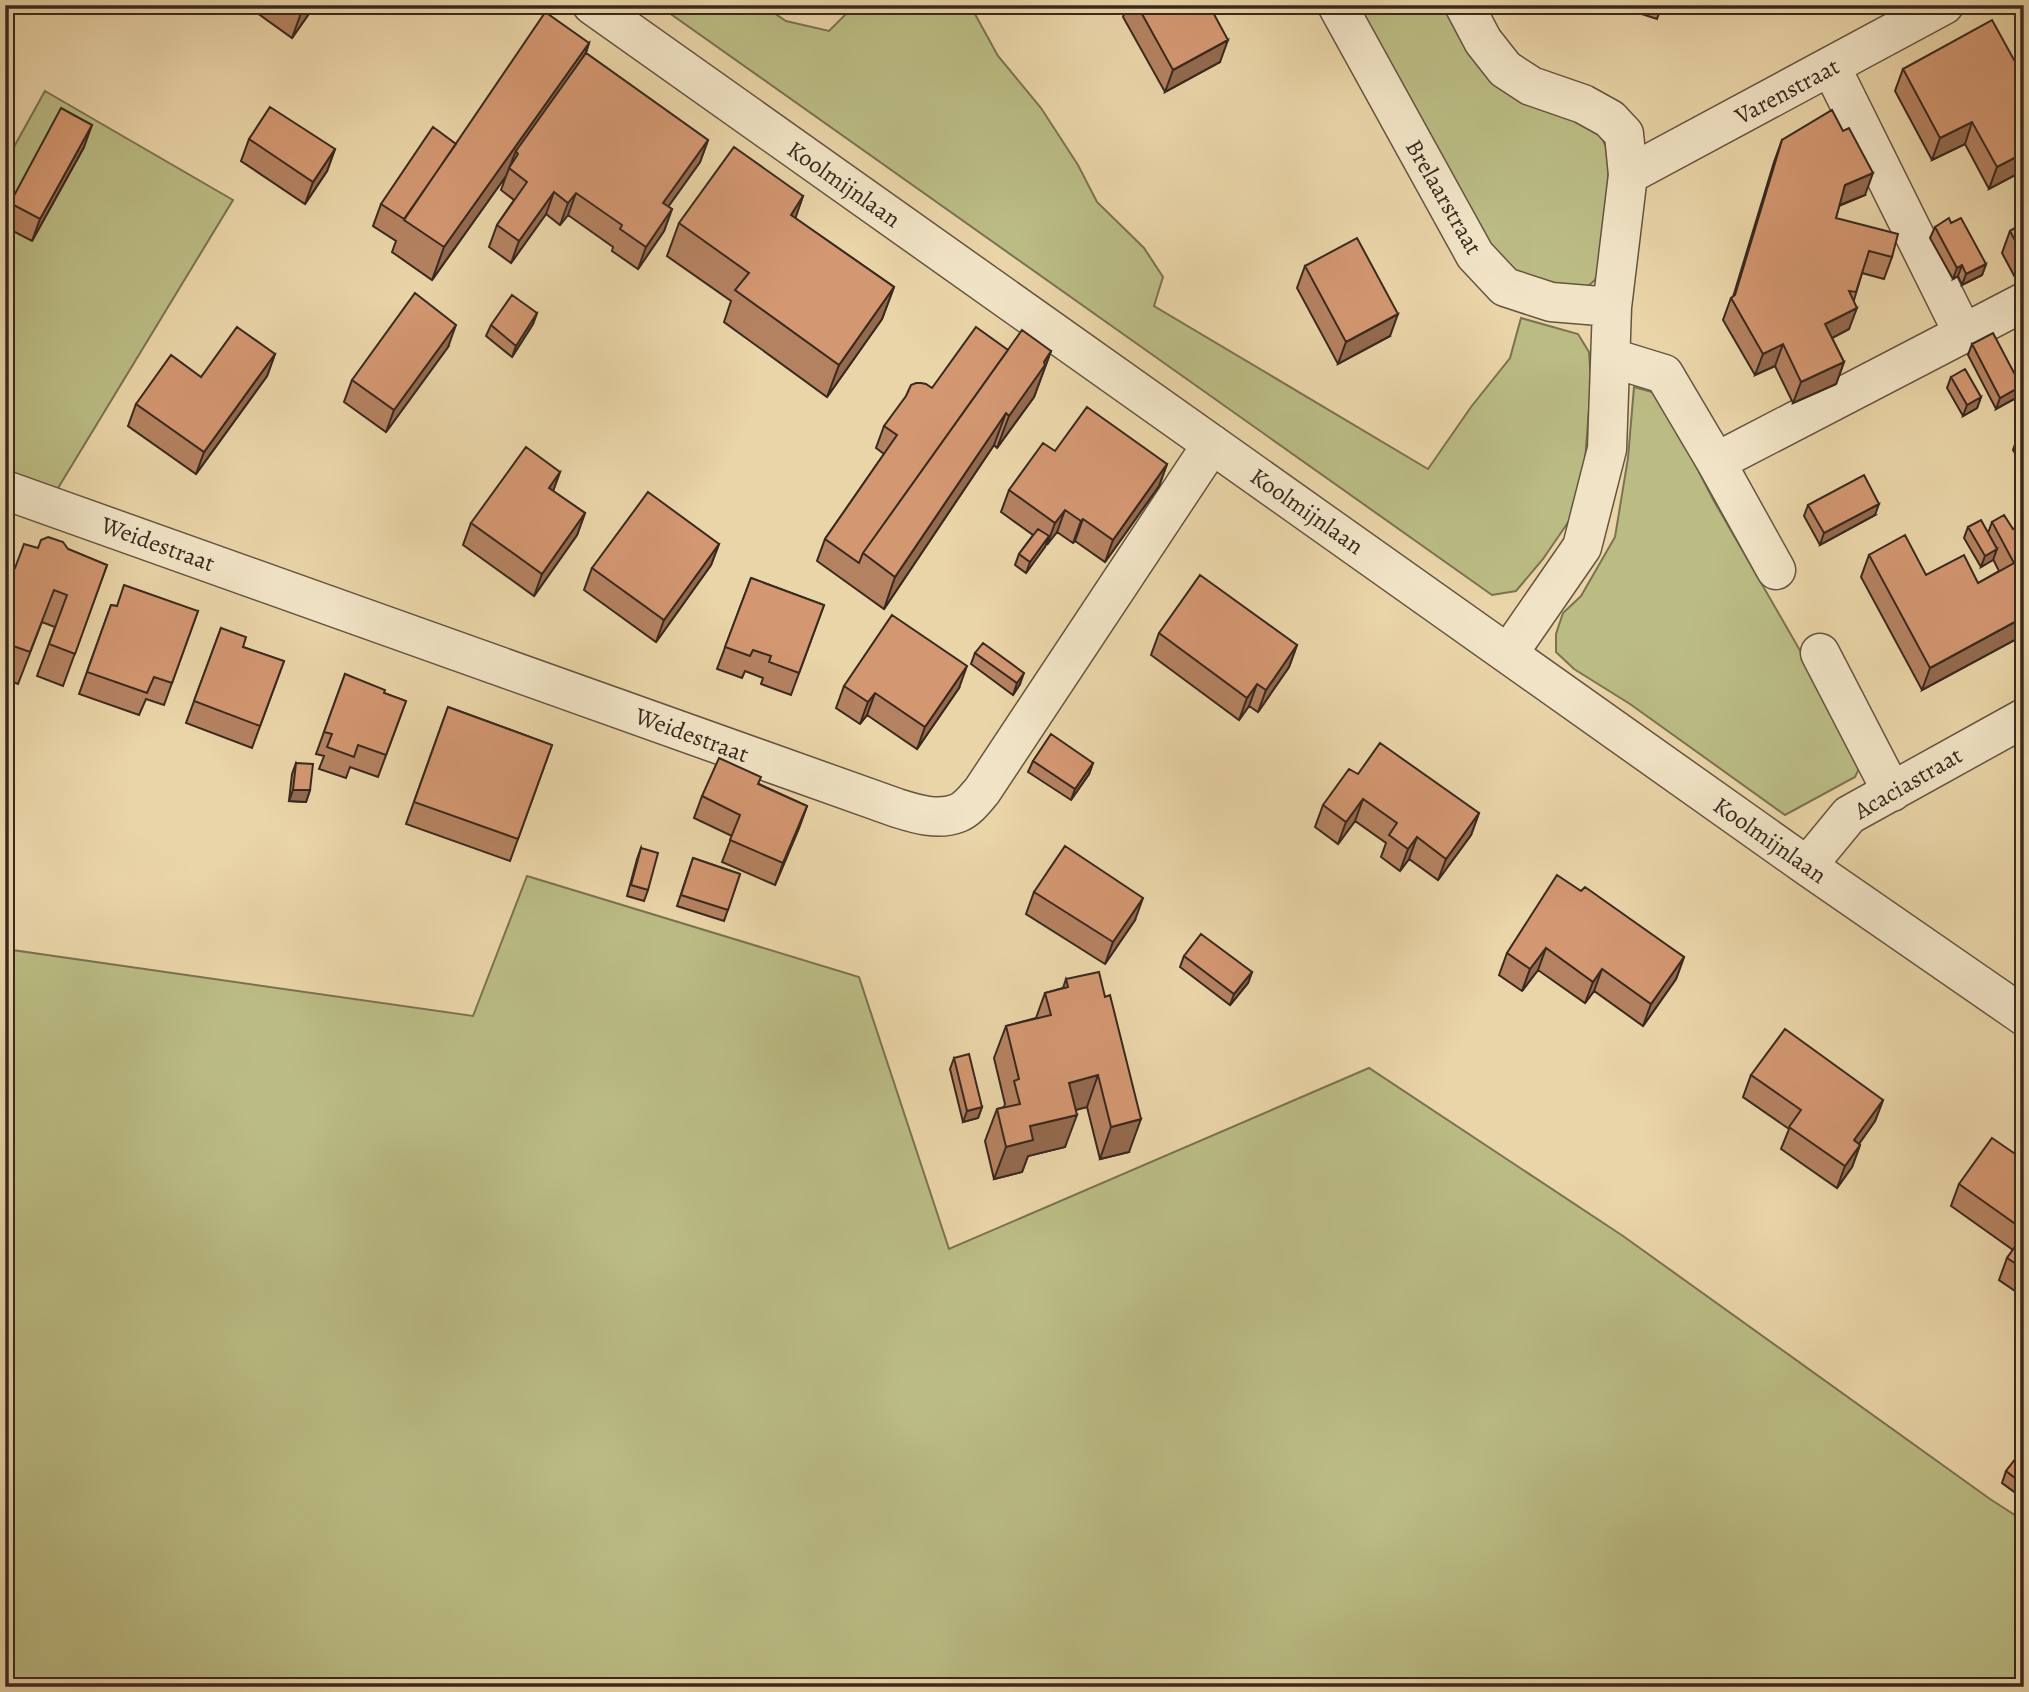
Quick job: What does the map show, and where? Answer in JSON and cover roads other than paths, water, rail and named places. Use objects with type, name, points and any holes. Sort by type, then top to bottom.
[{"type":"street","name":"Koolmijnlaan","points":[[592,5],[1807,866],[2024,1016]]},
{"type":"street","name":"Brelaarstraat","points":[[1337,5],[1475,255],[1505,287],[1550,302],[1612,307]]},
{"type":"street","points":[[1464,5],[1483,41],[1505,69],[1531,86],[1583,104],[1610,119],[1624,134],[1628,174],[1612,307],[1607,449],[1582,547],[1508,654]]},
{"type":"street","name":"Varenstraat","points":[[1628,174],[1944,5]]},
{"type":"street","points":[[1831,67],[1963,333]]},
{"type":"street","points":[[1716,462],[2024,302]]},
{"type":"street","points":[[1612,358],[1664,374],[1776,570]]},
{"type":"street","name":"Weidestraat","points":[[5,490],[884,803],[922,816],[941,816],[958,813],[982,791],[1212,443]]},
{"type":"street","points":[[1820,653],[1892,792]]},
{"type":"street","name":"Acaciastraat","points":[[1807,866],[1849,815],[2024,718]]}]
